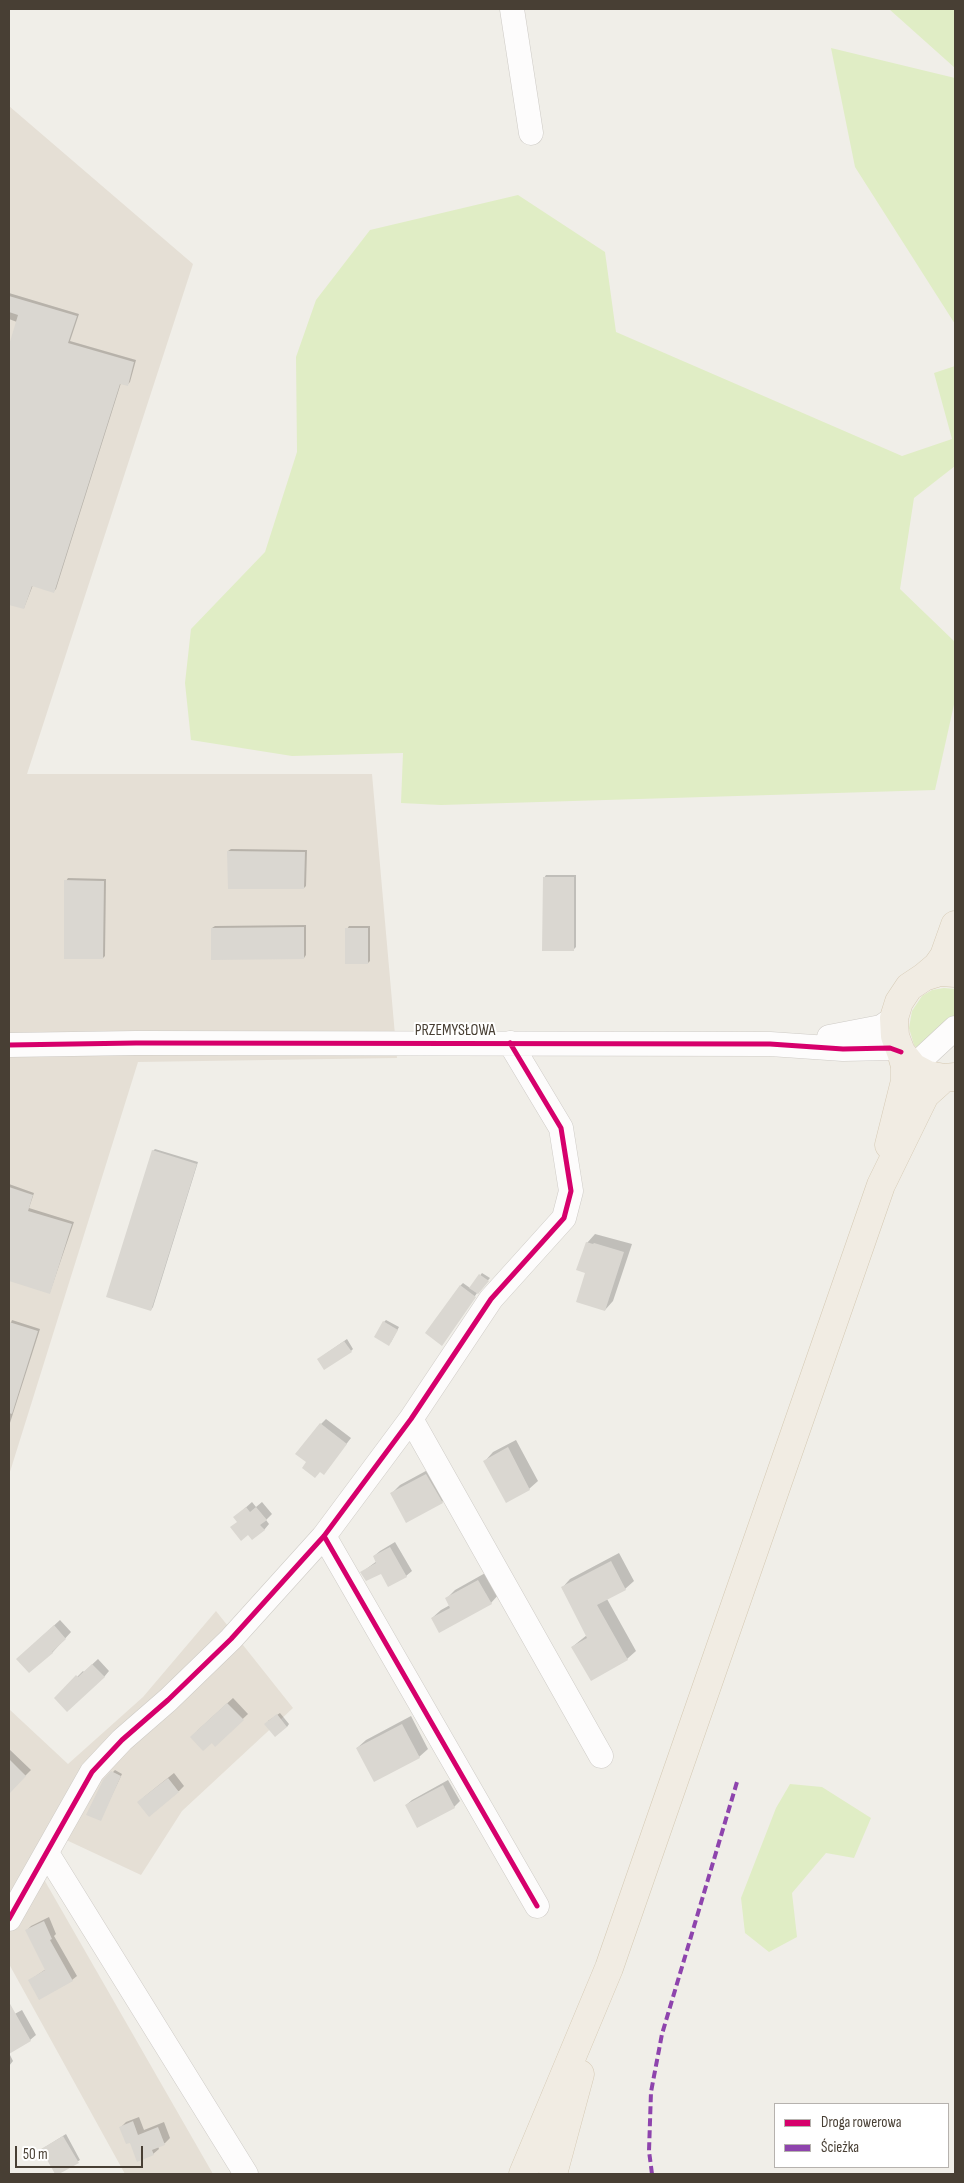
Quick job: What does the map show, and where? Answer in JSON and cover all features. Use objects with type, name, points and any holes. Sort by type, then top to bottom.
[{"type":"main road","points":[[950,1078],[928,1075],[907,1059],[895,1036],[894,1018],[899,1002],[909,987],[937,966],[944,956],[955,925]]},
{"type":"main road","points":[[924,977],[940,972],[955,973]]},
{"type":"main road","points":[[523,2174],[609,1968],[880,1185],[893,1124],[905,1081],[907,1059]]},
{"type":"main road","points":[[880,1185],[926,1096],[950,1078]]},
{"type":"main road","points":[[553,2174],[609,1968]]},
{"type":"street","points":[[512,9],[531,133]]},
{"type":"street","name":"PRZEMYSŁOWA","points":[[770,1044],[856,1033],[881,1027],[894,1018]]},
{"type":"street","points":[[907,1059],[955,1028]]},
{"type":"street","name":"PRZEMYSŁOWA","points":[[9,1045],[136,1043],[770,1044],[843,1049],[890,1048],[907,1059]]},
{"type":"street","points":[[9,1919],[92,1772],[122,1740],[168,1700],[231,1639],[324,1536],[411,1419],[491,1299],[564,1218],[571,1191],[561,1128],[510,1043]]},
{"type":"street","points":[[411,1419],[601,1756]]},
{"type":"street","points":[[324,1536],[537,1906]]},
{"type":"street","points":[[46,1853],[246,2174]]},
{"type":"shaded area","points":[[9,106],[193,264],[27,774],[372,774],[397,1058],[138,1062],[9,1475]]},
{"type":"shaded area","points":[[216,1611],[293,1708],[182,1811],[141,1875],[62,1838],[42,1876],[213,2174],[125,2174],[9,1964],[9,1709],[68,1764],[143,1697]]},
{"type":"green space","points":[[889,9],[955,9],[955,68]]},
{"type":"green space","points":[[831,48],[955,78],[955,324],[855,167]]},
{"type":"green space","points":[[518,195],[605,252],[616,332],[902,456],[952,439],[934,373],[955,366],[955,466],[914,498],[900,589],[955,642],[955,700],[935,790],[441,805],[401,803],[403,753],[292,756],[191,740],[185,683],[191,629],[265,552],[297,452],[296,357],[316,300],[370,230]]},
{"type":"green space","points":[[955,989],[955,1020],[918,1049],[914,1045],[909,1028],[912,1011],[922,996],[932,990]]},
{"type":"green space","points":[[790,1784],[822,1787],[871,1818],[854,1858],[826,1853],[792,1893],[797,1937],[769,1952],[745,1933],[741,1898],[776,1808]]},
{"type":"building","points":[[9,296],[77,316],[68,343],[134,362],[128,386],[120,384],[54,593],[32,586],[24,609],[9,605],[9,345],[18,315],[9,312]]},
{"type":"building","points":[[227,851],[305,852],[304,889],[228,889]]},
{"type":"building","points":[[543,877],[574,877],[574,951],[542,951]]},
{"type":"building","points":[[64,880],[104,881],[103,959],[64,959]]},
{"type":"building","points":[[304,927],[304,959],[211,960],[211,928]]},
{"type":"building","points":[[345,928],[368,928],[368,964],[345,964]]},
{"type":"building","points":[[152,1150],[197,1164],[151,1311],[106,1297]]},
{"type":"building","points":[[9,1187],[33,1195],[28,1211],[72,1224],[50,1294],[9,1281]]},
{"type":"building","points":[[586,1242],[624,1252],[605,1311],[576,1302],[585,1273],[576,1270]]},
{"type":"building","points":[[479,1274],[489,1281],[478,1294],[469,1288]]},
{"type":"building","points":[[460,1285],[476,1297],[442,1346],[425,1333]]},
{"type":"building","points":[[383,1321],[398,1330],[389,1346],[374,1337]]},
{"type":"building","points":[[9,1322],[38,1331],[12,1414],[9,1413]]},
{"type":"building","points":[[344,1341],[352,1352],[324,1370],[317,1359]]},
{"type":"building","points":[[320,1423],[347,1444],[324,1475],[320,1472],[315,1478],[302,1468],[306,1462],[295,1454]]},
{"type":"building","points":[[508,1447],[530,1490],[506,1503],[483,1461]]},
{"type":"building","points":[[426,1474],[443,1503],[406,1523],[390,1493]]},
{"type":"building","points":[[246,1507],[250,1512],[256,1507],[267,1520],[260,1525],[265,1530],[252,1540],[248,1535],[241,1541],[230,1527],[237,1522],[233,1517]]},
{"type":"building","points":[[390,1547],[407,1577],[388,1587],[381,1574],[366,1581],[360,1572],[376,1563],[373,1556]]},
{"type":"building","points":[[611,1561],[626,1590],[597,1605],[628,1660],[591,1681],[571,1647],[587,1638],[561,1587]]},
{"type":"building","points":[[478,1580],[492,1604],[439,1633],[431,1618],[450,1608],[445,1598]]},
{"type":"building","points":[[54,1625],[66,1639],[53,1653],[29,1673],[16,1659]]},
{"type":"building","points":[[92,1664],[105,1677],[67,1712],[54,1698],[76,1675],[78,1677]]},
{"type":"building","points":[[227,1703],[244,1720],[215,1747],[212,1743],[203,1751],[190,1737]]},
{"type":"building","points":[[277,1714],[287,1727],[275,1737],[264,1724]]},
{"type":"building","points":[[402,1724],[420,1758],[374,1782],[356,1748]]},
{"type":"building","points":[[9,1759],[26,1776],[9,1794]]},
{"type":"building","points":[[111,1771],[121,1776],[101,1821],[86,1815],[103,1780]]},
{"type":"building","points":[[168,1778],[179,1792],[149,1817],[137,1802]]},
{"type":"building","points":[[443,1785],[455,1808],[417,1828],[405,1805]]},
{"type":"building","points":[[44,1921],[52,1939],[50,1940],[73,1981],[39,2000],[28,1980],[45,1970],[25,1930]]},
{"type":"building","points":[[9,2002],[31,2041],[9,2054]]},
{"type":"building","points":[[133,2121],[138,2135],[158,2127],[165,2145],[152,2150],[154,2155],[137,2162],[130,2143],[126,2144],[119,2127]]},
{"type":"building","points":[[63,2136],[79,2163],[59,2174],[55,2174],[41,2149]]},
{"type":"marked path","points":[[652,2174],[649,2151],[651,2092],[662,2034],[737,1782]]},
{"type":"cycle path","points":[[9,1045],[136,1043],[770,1044],[843,1049],[890,1048],[901,1052]]},
{"type":"cycle path","points":[[9,1919],[92,1772],[122,1740],[168,1700],[231,1639],[324,1536],[411,1419],[491,1299],[564,1218],[571,1191],[561,1128],[510,1043]]},
{"type":"cycle path","points":[[324,1536],[537,1906]]}]
